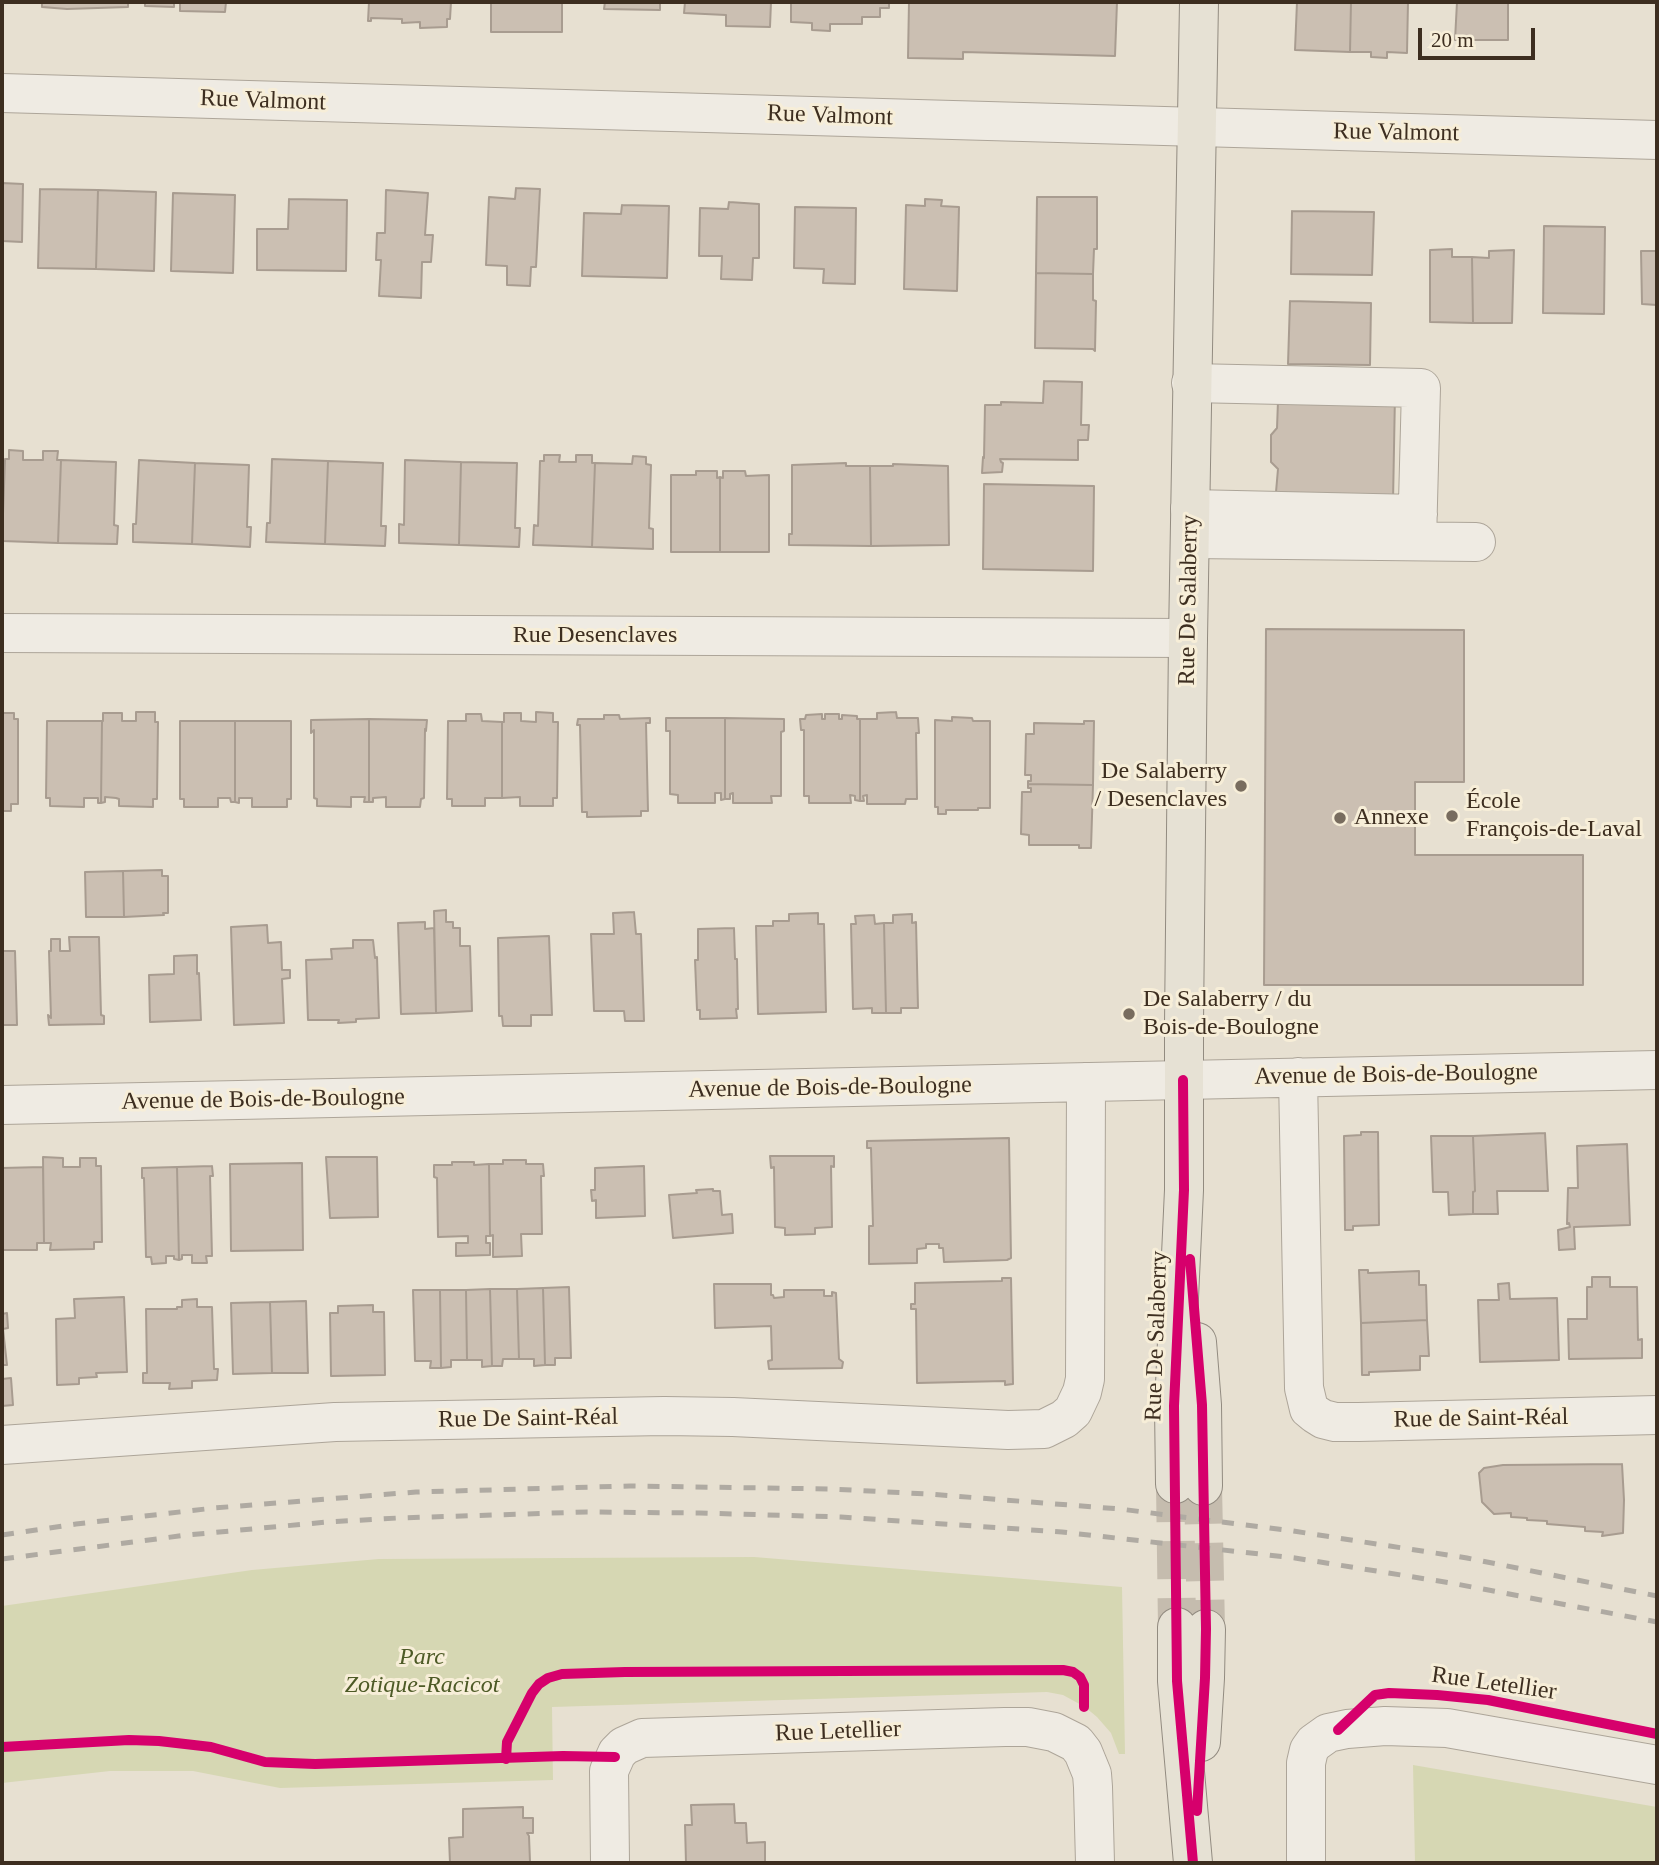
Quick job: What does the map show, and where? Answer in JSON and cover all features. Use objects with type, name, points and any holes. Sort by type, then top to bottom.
[{"type":"main road","name":"Rue De Salaberry","points":[[1189,1485],[1174,1406],[1184,1190],[1191,383],[1199,4]]},
{"type":"main road","points":[[1191,1628],[1205,1678],[1193,1863]]},
{"type":"street","name":"Rue Valmont","points":[[2,93],[1657,140]]},
{"type":"street","points":[[1191,383],[1422,388],[1418,527]]},
{"type":"street","points":[[1190,524],[1418,527],[1476,542]]},
{"type":"street","name":"Rue Desenclaves","points":[[2,633],[1188,638]]},
{"type":"street","name":"Avenue de Bois-de-Boulogne","points":[[2,1105],[1657,1070]]},
{"type":"street","name":"Rue de Saint-Réal","points":[[1297,1077],[1304,1388],[1310,1409],[1323,1419],[1349,1422],[1657,1415]]},
{"type":"street","name":"Rue De Saint-Réal","points":[[2,1445],[335,1422],[651,1416],[1023,1431],[1044,1429],[1073,1411],[1085,1379],[1086,1082]]},
{"type":"street","name":"Rue Letellier","points":[[1306,1863],[1306,1763],[1314,1743],[1328,1733],[1347,1728],[1408,1726],[1465,1730],[1657,1765]]},
{"type":"street","name":"Rue Letellier","points":[[610,1863],[608,1781],[617,1753],[633,1741],[642,1738],[1005,1727],[1044,1729],[1076,1743],[1083,1752],[1092,1774],[1095,1863]]},
{"type":"green space","name":"Parc Zotique-Racicot","points":[[754,1557],[1122,1587],[1125,1754],[1119,1754],[1111,1733],[1085,1707],[1063,1695],[1047,1692],[552,1707],[553,1780],[280,1788],[193,1771],[110,1771],[2,1783],[2,1606],[252,1570],[379,1559]]},
{"type":"green space","points":[[1413,1765],[1657,1807],[1657,1863],[1415,1863]]},
{"type":"building","points":[[42,2],[128,2],[128,7],[67,9],[42,7]]},
{"type":"building","points":[[145,2],[174,2],[174,7],[145,6]]},
{"type":"building","points":[[180,2],[226,2],[225,12],[180,11]]},
{"type":"building","points":[[369,2],[451,2],[450,19],[447,19],[447,27],[420,28],[420,22],[402,23],[402,19],[371,18],[371,21],[368,21]]},
{"type":"building","points":[[491,2],[562,2],[562,32],[491,32]]},
{"type":"building","points":[[605,2],[660,2],[660,10],[604,9]]},
{"type":"building","points":[[685,2],[771,2],[770,27],[726,26],[726,15],[684,13]]},
{"type":"building","points":[[791,2],[889,2],[889,8],[880,8],[880,17],[862,17],[862,24],[830,24],[830,31],[812,30],[812,23],[791,22]]},
{"type":"building","points":[[909,2],[1117,2],[1115,56],[963,52],[963,59],[908,58]]},
{"type":"building","points":[[1297,2],[1351,2],[1350,52],[1295,50]]},
{"type":"building","points":[[1351,2],[1408,2],[1407,53],[1387,52],[1387,58],[1371,57],[1371,52],[1350,52]]},
{"type":"building","points":[[1457,2],[1508,2],[1508,40],[1455,40]]},
{"type":"building","points":[[2,183],[23,184],[22,242],[2,241]]},
{"type":"building","points":[[516,188],[540,189],[536,267],[531,267],[530,286],[507,285],[507,266],[486,265],[489,197],[515,199]]},
{"type":"building","points":[[40,189],[98,190],[96,269],[38,268]]},
{"type":"building","points":[[98,190],[156,192],[154,271],[96,269]]},
{"type":"building","points":[[386,190],[428,193],[425,235],[433,235],[431,262],[422,262],[421,298],[379,296],[381,260],[376,260],[377,233],[385,233]]},
{"type":"building","points":[[173,193],[235,195],[233,273],[171,271]]},
{"type":"building","points":[[1037,197],[1097,197],[1097,249],[1094,249],[1093,274],[1036,273]]},
{"type":"building","points":[[289,199],[347,200],[346,271],[257,270],[257,229],[288,229]]},
{"type":"building","points":[[925,199],[942,200],[941,206],[959,207],[957,291],[904,289],[906,205],[925,206]]},
{"type":"building","points":[[729,202],[759,204],[759,258],[753,258],[752,280],[721,279],[722,256],[699,256],[700,208],[728,209]]},
{"type":"building","points":[[622,205],[669,206],[667,278],[582,276],[584,213],[621,214]]},
{"type":"building","points":[[795,207],[856,208],[855,284],[823,283],[824,269],[794,268]]},
{"type":"building","points":[[1292,211],[1374,212],[1372,275],[1291,274]]},
{"type":"building","points":[[1544,226],[1605,227],[1604,314],[1543,313]]},
{"type":"building","points":[[1452,249],[1452,257],[1472,257],[1473,323],[1430,322],[1430,250]]},
{"type":"building","points":[[1514,250],[1512,323],[1473,323],[1472,257],[1489,258],[1489,251]]},
{"type":"building","points":[[1641,251],[1657,251],[1657,305],[1642,304]]},
{"type":"building","points":[[1036,273],[1093,274],[1093,300],[1096,301],[1095,351],[1035,348]]},
{"type":"building","points":[[1290,301],[1371,303],[1370,365],[1288,364]]},
{"type":"building","points":[[1044,381],[1082,382],[1081,425],[1089,425],[1088,440],[1078,440],[1078,460],[1000,459],[1003,463],[1002,472],[982,473],[985,405],[1001,405],[1001,402],[1043,403]]},
{"type":"building","points":[[1395,394],[1393,502],[1276,492],[1278,469],[1271,462],[1271,435],[1277,428],[1278,401]]},
{"type":"building","points":[[9,450],[23,451],[23,460],[43,460],[43,451],[58,451],[57,460],[61,460],[58,543],[2,541],[5,459],[9,459]]},
{"type":"building","points":[[544,455],[560,455],[559,462],[576,462],[576,455],[592,455],[592,463],[595,463],[592,547],[533,545],[534,525],[538,526],[540,461],[544,461]]},
{"type":"building","points":[[633,456],[646,457],[646,464],[651,465],[649,528],[653,529],[653,549],[592,547],[595,463],[632,464]]},
{"type":"building","points":[[272,459],[328,461],[325,544],[266,542],[267,523],[270,523]]},
{"type":"building","points":[[61,460],[116,462],[114,525],[118,526],[117,544],[58,543]]},
{"type":"building","points":[[139,460],[195,463],[192,544],[133,542]]},
{"type":"building","points":[[405,460],[461,462],[459,545],[399,543],[399,524],[404,525]]},
{"type":"building","points":[[328,461],[383,463],[381,526],[386,526],[385,546],[325,544]]},
{"type":"building","points":[[461,462],[517,463],[515,528],[520,528],[519,547],[459,545]]},
{"type":"building","points":[[195,463],[249,465],[247,527],[251,527],[250,547],[192,544]]},
{"type":"building","points":[[846,463],[846,466],[870,466],[871,546],[789,545],[789,534],[792,534],[792,465]]},
{"type":"building","points":[[870,466],[948,466],[949,545],[871,546]]},
{"type":"building","points":[[696,471],[717,471],[717,478],[720,477],[720,552],[671,552],[671,475],[696,475]]},
{"type":"building","points":[[723,471],[745,471],[746,476],[769,475],[769,552],[720,552],[720,477],[723,478]]},
{"type":"building","points":[[984,484],[1094,486],[1093,571],[983,569]]},
{"type":"building","name":"Annexe","points":[[1266,629],[1464,630],[1464,782],[1415,782],[1415,855],[1583,855],[1583,985],[1264,985]]},
{"type":"building","points":[[136,712],[155,712],[155,722],[158,722],[157,799],[153,799],[153,807],[119,806],[119,799],[105,797],[105,802],[101,803],[103,713],[122,713],[122,721],[136,721]]},
{"type":"building","points":[[536,712],[553,713],[553,722],[558,722],[557,798],[553,798],[553,806],[520,806],[520,797],[502,798],[504,713],[521,713],[521,721],[536,722]]},
{"type":"building","points":[[896,712],[897,718],[918,718],[917,799],[906,799],[905,804],[867,804],[867,795],[863,796],[864,801],[860,801],[860,719],[877,719],[877,713]]},
{"type":"building","points":[[2,713],[14,713],[14,719],[18,719],[18,804],[11,804],[11,811],[2,811]]},
{"type":"building","points":[[466,714],[481,714],[482,721],[502,722],[502,798],[485,798],[485,806],[452,806],[452,799],[447,799],[448,721],[466,721]]},
{"type":"building","points":[[822,714],[822,719],[825,719],[825,714],[839,714],[839,719],[842,719],[842,715],[857,716],[857,719],[860,719],[860,801],[850,795],[851,803],[809,803],[809,796],[804,796],[804,730],[801,730],[800,719],[805,719],[806,715]]},
{"type":"building","points":[[604,715],[619,715],[620,719],[650,718],[650,723],[646,723],[648,811],[641,811],[641,816],[587,817],[587,812],[582,812],[578,719],[604,719]]},
{"type":"building","points":[[952,717],[990,721],[990,808],[946,810],[946,814],[938,814],[938,807],[935,807],[935,720],[952,721]]},
{"type":"building","points":[[666,718],[725,718],[725,799],[721,800],[721,793],[715,793],[715,803],[678,803],[678,795],[670,794],[670,731],[666,731]]},
{"type":"building","points":[[725,718],[784,719],[784,731],[781,732],[781,796],[771,796],[772,803],[733,803],[733,793],[730,794],[730,799],[725,799]]},
{"type":"building","points":[[369,719],[427,720],[424,798],[421,799],[420,807],[386,807],[386,797],[373,798],[373,802],[369,802]]},
{"type":"building","points":[[369,719],[369,802],[364,802],[365,797],[351,797],[351,807],[317,806],[317,799],[314,798],[314,730],[311,733],[311,720]]},
{"type":"building","points":[[47,721],[102,721],[101,803],[98,803],[98,798],[84,798],[84,807],[50,806],[50,798],[46,798]]},
{"type":"building","points":[[180,721],[235,721],[235,802],[231,802],[230,798],[218,798],[218,807],[184,807],[184,799],[180,799]]},
{"type":"building","points":[[235,721],[291,721],[291,799],[287,799],[287,807],[252,807],[252,798],[239,798],[239,803],[235,802]]},
{"type":"building","points":[[1084,721],[1094,721],[1093,785],[1028,784],[1031,775],[1025,775],[1026,734],[1034,734],[1034,723],[1084,724]]},
{"type":"building","points":[[1028,784],[1093,785],[1091,848],[1079,848],[1079,845],[1029,845],[1029,835],[1021,834],[1022,792],[1031,792]]},
{"type":"building","points":[[162,870],[162,876],[168,876],[168,913],[124,917],[123,871]]},
{"type":"building","points":[[123,871],[124,917],[86,917],[85,872]]},
{"type":"building","points":[[446,910],[446,922],[453,922],[453,928],[460,928],[460,946],[470,946],[472,1011],[436,1013],[434,911]]},
{"type":"building","points":[[634,912],[636,934],[641,934],[644,1021],[625,1021],[624,1011],[594,1011],[591,934],[614,934],[613,913]]},
{"type":"building","points":[[818,913],[818,924],[824,924],[826,1012],[758,1014],[756,926],[773,926],[773,921],[789,921],[789,914]]},
{"type":"building","points":[[912,914],[912,923],[916,922],[918,1008],[901,1008],[901,1013],[886,1013],[884,923],[893,923],[893,915]]},
{"type":"building","points":[[874,915],[875,924],[884,923],[886,1013],[872,1013],[872,1008],[853,1009],[851,924],[856,924],[855,916]]},
{"type":"building","points":[[425,922],[425,929],[434,928],[436,1013],[401,1014],[398,923]]},
{"type":"building","points":[[267,925],[268,943],[281,942],[282,970],[290,970],[290,978],[282,979],[284,1023],[234,1025],[231,927]]},
{"type":"building","points":[[734,928],[737,1018],[700,1019],[700,1010],[697,1010],[695,960],[698,960],[698,929]]},
{"type":"building","points":[[549,936],[552,1015],[531,1015],[531,1026],[503,1026],[502,1016],[499,1016],[498,938]]},
{"type":"building","points":[[69,937],[99,937],[101,1015],[104,1016],[104,1024],[49,1025],[51,939],[60,939],[60,951],[70,951]]},
{"type":"building","points":[[353,940],[373,940],[375,958],[377,957],[379,1018],[338,1023],[339,1020],[308,1020],[306,960],[332,959],[331,949],[353,948]]},
{"type":"building","points":[[2,951],[15,951],[17,1025],[2,1025]]},
{"type":"building","points":[[197,955],[201,1020],[150,1022],[149,975],[174,974],[174,956]]},
{"type":"building","points":[[1361,1132],[1378,1132],[1379,1225],[1353,1226],[1353,1230],[1345,1230],[1344,1136],[1361,1135]]},
{"type":"building","points":[[1545,1133],[1548,1191],[1497,1191],[1498,1214],[1473,1214],[1473,1136]]},
{"type":"building","points":[[1431,1136],[1473,1136],[1473,1214],[1449,1215],[1448,1192],[1433,1192]]},
{"type":"building","points":[[1009,1138],[1011,1258],[944,1262],[943,1248],[939,1248],[939,1244],[926,1244],[926,1248],[917,1249],[917,1263],[869,1264],[869,1226],[873,1226],[871,1148],[867,1148],[867,1141]]},
{"type":"building","points":[[1627,1144],[1630,1225],[1574,1227],[1575,1249],[1559,1250],[1558,1230],[1570,1227],[1569,1223],[1567,1224],[1568,1188],[1578,1188],[1577,1146]]},
{"type":"building","points":[[770,1156],[834,1156],[834,1167],[831,1166],[832,1227],[815,1228],[815,1234],[785,1235],[785,1228],[775,1227],[774,1167],[771,1168]]},
{"type":"building","points":[[43,1157],[63,1158],[63,1167],[80,1167],[80,1158],[96,1158],[96,1166],[101,1166],[102,1242],[94,1242],[94,1249],[50,1250],[51,1243],[44,1243]]},
{"type":"building","points":[[326,1157],[377,1157],[378,1217],[330,1218]]},
{"type":"building","points":[[503,1160],[526,1160],[526,1164],[543,1164],[542,1234],[521,1234],[522,1256],[493,1257],[489,1164],[503,1164]]},
{"type":"building","points":[[452,1162],[489,1164],[490,1236],[486,1236],[486,1243],[490,1243],[490,1255],[456,1256],[456,1243],[468,1243],[468,1236],[438,1237],[437,1178],[434,1177],[434,1165],[452,1165]]},
{"type":"building","points":[[302,1163],[303,1250],[231,1251],[230,1164]]},
{"type":"building","points":[[212,1166],[212,1256],[206,1256],[207,1263],[192,1263],[192,1255],[182,1255],[179,1260],[177,1167]]},
{"type":"building","points":[[644,1166],[645,1216],[596,1218],[596,1200],[592,1201],[591,1190],[595,1190],[595,1168]]},
{"type":"building","points":[[43,1167],[44,1243],[37,1243],[37,1250],[2,1250],[2,1168]]},
{"type":"building","points":[[177,1167],[179,1260],[174,1259],[174,1256],[166,1256],[166,1263],[152,1264],[151,1257],[146,1257],[142,1168]]},
{"type":"building","points":[[713,1189],[720,1191],[722,1215],[732,1214],[733,1233],[673,1238],[669,1195]]},
{"type":"building","points":[[1359,1270],[1368,1270],[1368,1273],[1419,1271],[1419,1285],[1426,1285],[1427,1320],[1361,1323]]},
{"type":"building","points":[[1592,1277],[1610,1277],[1610,1287],[1637,1287],[1638,1340],[1642,1339],[1642,1358],[1569,1359],[1568,1319],[1587,1319],[1587,1287],[1592,1287]]},
{"type":"building","points":[[1002,1278],[1011,1278],[1013,1384],[1005,1385],[1005,1381],[917,1383],[916,1309],[911,1309],[911,1304],[915,1304],[915,1283],[1002,1281]]},
{"type":"building","points":[[1509,1283],[1510,1299],[1557,1298],[1559,1360],[1480,1362],[1478,1300],[1499,1300],[1498,1284]]},
{"type":"building","points":[[714,1284],[771,1284],[771,1295],[774,1298],[784,1297],[784,1290],[824,1290],[824,1296],[836,1293],[839,1359],[843,1362],[842,1368],[769,1369],[768,1361],[772,1360],[771,1326],[715,1328]]},
{"type":"building","points":[[569,1287],[571,1358],[555,1358],[555,1365],[545,1365],[543,1288]]},
{"type":"building","points":[[543,1288],[545,1365],[534,1366],[534,1359],[519,1359],[517,1289]]},
{"type":"building","points":[[490,1289],[517,1289],[519,1359],[503,1359],[502,1366],[492,1366]]},
{"type":"building","points":[[490,1289],[492,1366],[482,1367],[482,1360],[467,1360],[466,1290]]},
{"type":"building","points":[[413,1290],[440,1290],[441,1368],[430,1368],[431,1361],[415,1361]]},
{"type":"building","points":[[440,1290],[466,1290],[467,1360],[451,1360],[451,1367],[441,1368]]},
{"type":"building","points":[[124,1297],[127,1372],[96,1373],[97,1377],[79,1378],[79,1384],[57,1385],[56,1319],[75,1318],[74,1299]]},
{"type":"building","points":[[197,1299],[197,1307],[212,1307],[214,1369],[218,1369],[217,1380],[192,1381],[192,1388],[169,1389],[170,1383],[143,1383],[143,1373],[147,1373],[146,1309],[177,1309],[182,1307],[182,1300]]},
{"type":"building","points":[[306,1301],[308,1373],[272,1373],[270,1302]]},
{"type":"building","points":[[270,1302],[272,1373],[233,1374],[231,1303]]},
{"type":"building","points":[[373,1305],[373,1312],[384,1312],[385,1375],[331,1376],[330,1313],[338,1313],[338,1306]]},
{"type":"building","points":[[7,1313],[8,1328],[3,1329],[7,1365],[2,1365],[2,1314]]},
{"type":"building","points":[[1427,1320],[1429,1356],[1420,1356],[1420,1370],[1369,1372],[1369,1375],[1362,1375],[1361,1323]]},
{"type":"building","points":[[11,1378],[13,1405],[2,1406],[2,1379]]},
{"type":"building","points":[[1622,1464],[1623,1533],[1602,1536],[1603,1532],[1585,1531],[1585,1527],[1547,1524],[1547,1521],[1511,1517],[1511,1513],[1494,1514],[1482,1502],[1479,1473],[1484,1468],[1503,1465]]},
{"type":"building","points":[[734,1804],[735,1823],[746,1823],[747,1843],[765,1842],[765,1863],[686,1863],[685,1825],[692,1825],[691,1805]]},
{"type":"building","points":[[523,1807],[523,1818],[533,1818],[533,1833],[527,1833],[530,1862],[450,1863],[449,1838],[463,1837],[463,1809]]},
{"type":"tunnel","points":[[1175,1484],[1177,1627]]},
{"type":"tunnel","points":[[1203,1486],[1206,1629]]},
{"type":"railway","points":[[2,1535],[214,1508],[416,1492],[630,1486],[831,1489],[1120,1509],[1293,1531],[1467,1558],[1657,1596]]},
{"type":"railway","points":[[2,1559],[187,1535],[398,1518],[587,1512],[841,1517],[1062,1532],[1295,1558],[1451,1583],[1657,1622]]},
{"type":"cycle path","points":[[1183,1080],[1184,1190],[1174,1406],[1177,1681],[1193,1863]]},
{"type":"cycle path","points":[[1190,1259],[1202,1405],[1206,1629],[1197,1811]]},
{"type":"cycle path","points":[[506,1759],[507,1742],[532,1693],[548,1678],[562,1674],[1063,1670],[1080,1677],[1084,1685],[1084,1707]]},
{"type":"cycle path","points":[[1338,1730],[1375,1695],[1389,1693],[1488,1700],[1657,1734]]},
{"type":"cycle path","points":[[2,1747],[129,1740],[159,1741],[211,1747],[265,1762],[315,1764],[563,1756],[615,1757]]},
{"type":"place","name":"De Salaberry / Desenclaves","points":[[1241,786]]},
{"type":"place","name":"École François-de-Laval","points":[[1452,816]]},
{"type":"place","name":"Annexe","points":[[1340,818]]},
{"type":"place","name":"De Salaberry / du Bois-de-Boulogne","points":[[1129,1014]]}]
